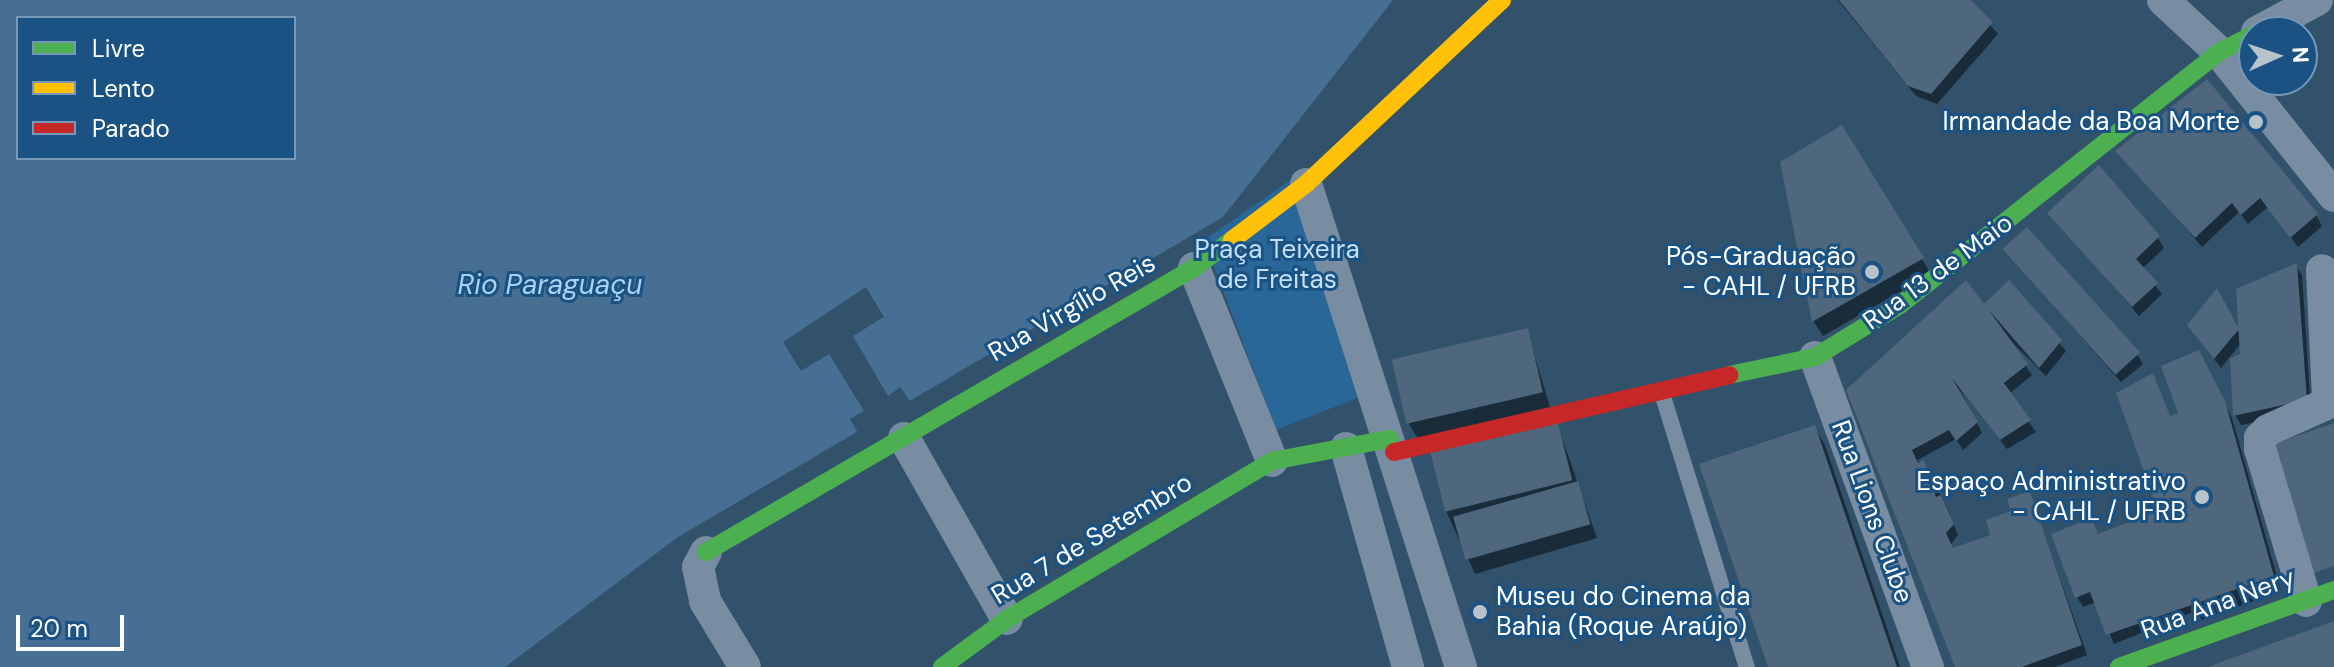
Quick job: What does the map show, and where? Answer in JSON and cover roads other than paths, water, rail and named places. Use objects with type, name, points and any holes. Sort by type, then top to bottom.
[{"type":"street","name":"Rua Virgílio Reis","points":[[706,552],[1194,268],[1306,184],[1502,0]]},
{"type":"street","points":[[2163,0],[2219,52],[2334,196]]},
{"type":"street","name":"Rua 13 de Maio","points":[[2287,16],[2317,0]]},
{"type":"street","name":"Rua 13 de Maio","points":[[1392,446],[1815,357],[1900,305],[2219,52],[2238,42]]},
{"type":"street","points":[[1306,184],[1461,667]]},
{"type":"street","points":[[1194,268],[1272,461],[1346,448],[1392,446]]},
{"type":"street","points":[[2320,595],[2260,449],[2260,438],[2268,430],[2324,405],[2328,398],[2322,270]]},
{"type":"street","name":"Rua Lions Clube","points":[[1815,357],[1928,667]]},
{"type":"street","points":[[904,438],[1007,619]]},
{"type":"street","points":[[1346,448],[1408,667]]},
{"type":"street","name":"Rua 7 de Setembro","points":[[942,667],[1007,619],[1272,461]]},
{"type":"street","points":[[706,552],[698,567],[705,601],[745,667]]},
{"type":"street","name":"Rua Ana Nery","points":[[2119,667],[2320,595]]},
{"type":"lane","points":[[1660,389],[1747,667]]},
{"type":"water","name":"Rio Paraguaçu","points":[[0,0],[1393,0],[1223,217],[678,537],[505,667],[0,667]]},
{"type":"place","name":"Irmandade da Boa Morte","points":[[2256,122]]},
{"type":"place","name":"Pós-Graduação - CAHL / UFRB","points":[[1872,272]]},
{"type":"place","name":"Espaço Administrativo - CAHL / UFRB","points":[[2202,497]]},
{"type":"place","name":"Museu do Cinema da Bahia (Roque Araújo)","points":[[1480,612]]},
{"type":"park label","name":"Praça Teixeira de Freitas","points":[[1277,265]]}]
